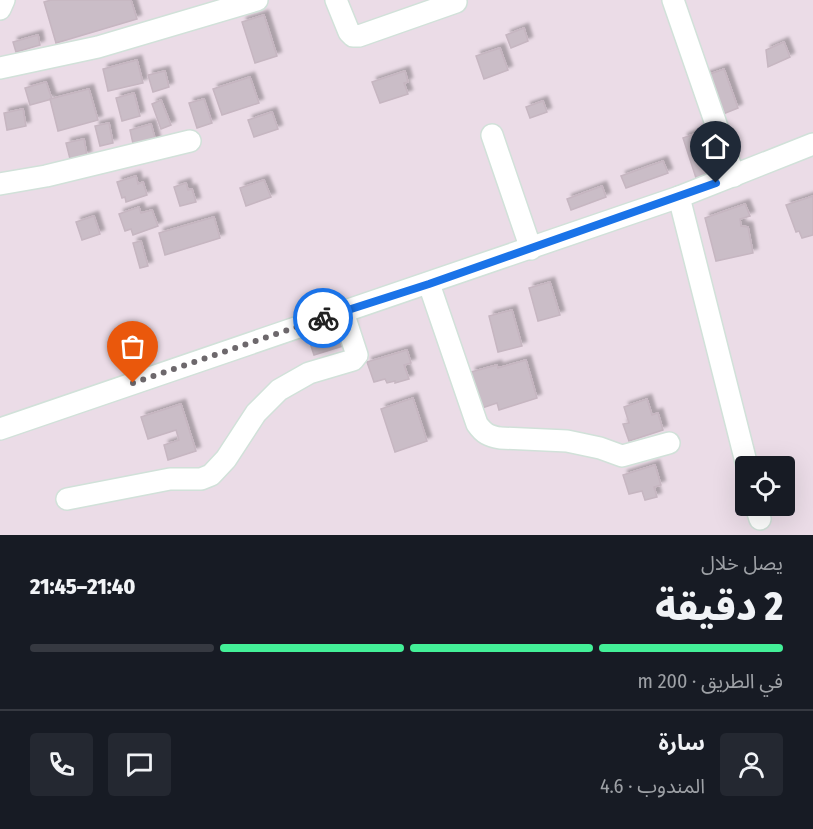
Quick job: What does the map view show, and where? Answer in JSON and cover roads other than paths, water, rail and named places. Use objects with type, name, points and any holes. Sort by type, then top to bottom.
[{"type":"street","points":[[0,9],[4,0]]},
{"type":"street","points":[[0,68],[98,47],[256,0]]},
{"type":"street","points":[[336,0],[353,36],[456,2]]},
{"type":"street","points":[[673,0],[734,176]]},
{"type":"street","points":[[492,135],[531,249]]},
{"type":"street","points":[[0,184],[46,176],[190,141]]},
{"type":"street","points":[[0,429],[531,249],[679,197],[813,144]]},
{"type":"street","points":[[679,197],[744,456]]},
{"type":"street","points":[[429,284],[477,424],[483,432],[491,437],[500,438],[567,441],[600,448],[622,456],[669,443]]},
{"type":"street","points":[[67,500],[170,479],[201,479],[211,475],[226,459],[256,413],[279,390],[309,373],[353,360],[357,355],[343,312]]}]
